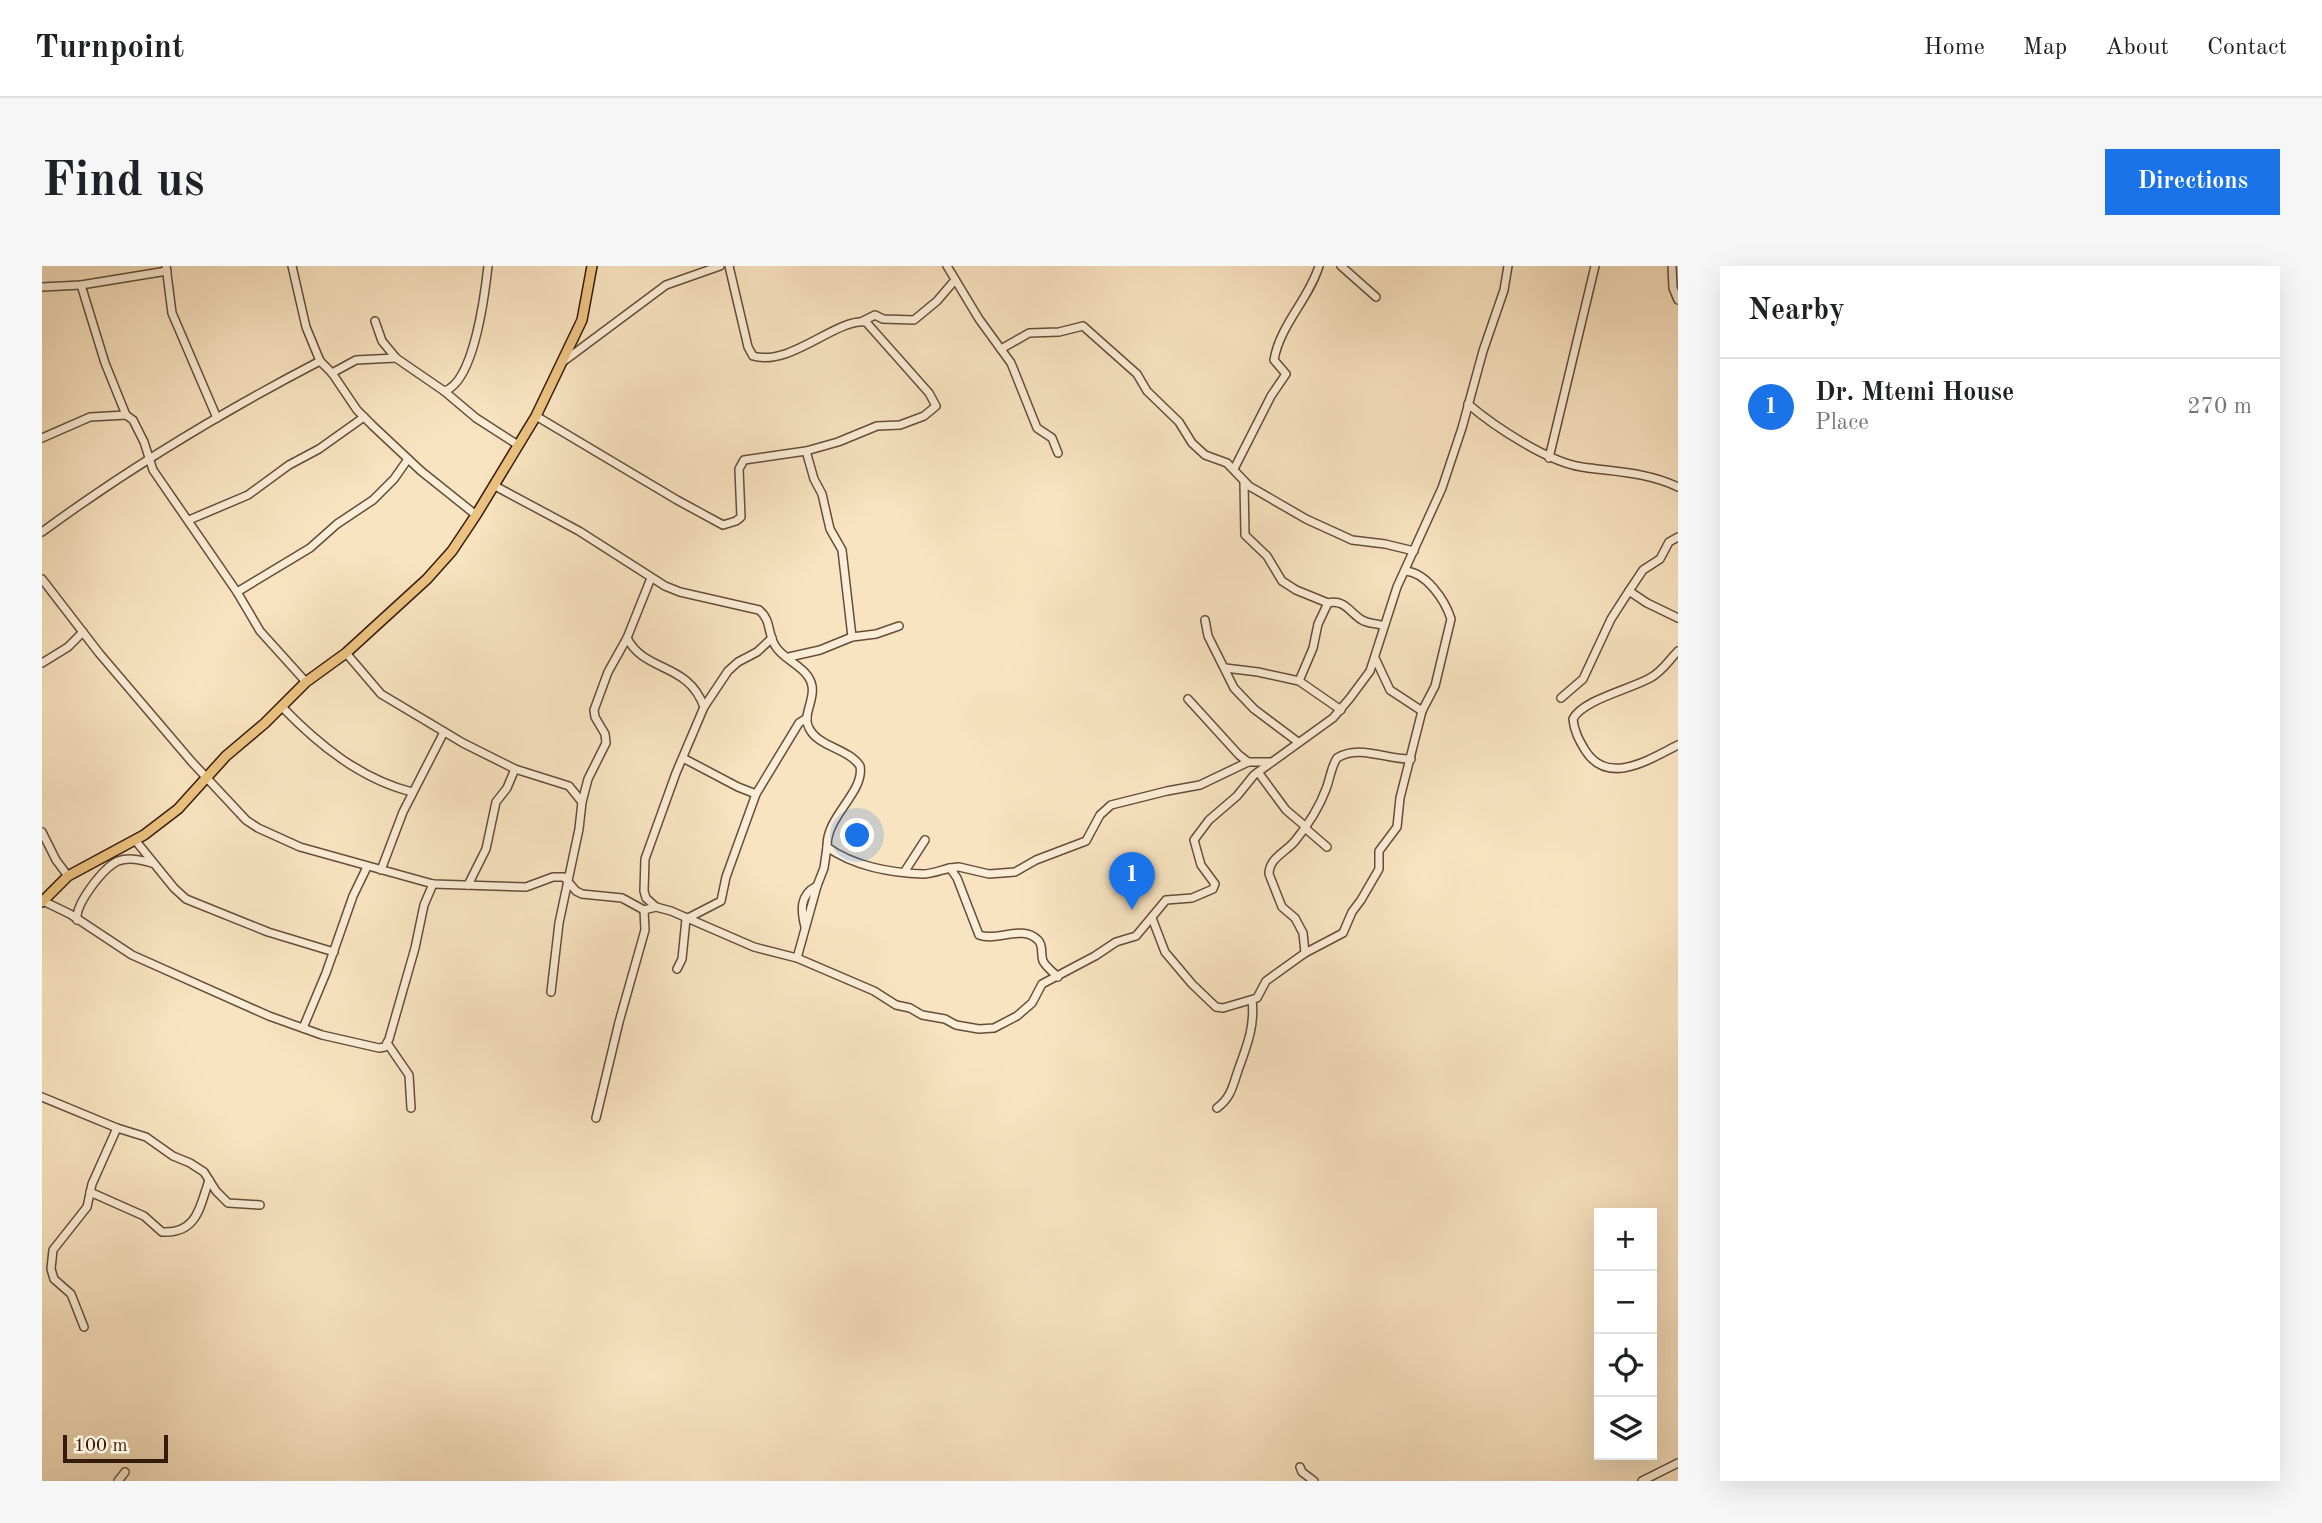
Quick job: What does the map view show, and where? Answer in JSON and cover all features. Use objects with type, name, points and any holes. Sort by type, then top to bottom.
[{"type":"main road","points":[[43,902],[68,876],[135,840],[178,809],[191,797],[206,776],[306,682],[346,653],[427,579],[452,551],[495,486],[564,361],[582,320],[592,266]]},
{"type":"street","points":[[292,266],[306,327],[320,361],[364,417],[408,459],[476,514]]},
{"type":"street","points":[[444,391],[456,385],[468,357],[481,318],[488,266]]},
{"type":"street","points":[[564,361],[666,285],[720,266]]},
{"type":"street","points":[[729,266],[748,347],[753,356],[772,358],[875,315],[883,319],[914,320],[929,309],[955,280]]},
{"type":"street","points":[[947,266],[1014,370],[1037,428],[1052,438],[1058,453]]},
{"type":"street","points":[[1234,469],[1271,396],[1286,374],[1274,360],[1276,347],[1299,305],[1310,291],[1319,266]]},
{"type":"street","points":[[1341,266],[1376,296]]},
{"type":"street","points":[[772,638],[757,652],[727,671],[704,707],[645,859],[646,898],[656,907],[768,952],[797,958],[874,991],[895,1005],[910,1008],[922,1015],[938,1017],[956,1025],[979,1030],[1002,1025],[1032,1003],[1042,984],[1116,943],[1136,936],[1166,900],[1192,898],[1213,889],[1215,884],[1201,865],[1194,840],[1209,820],[1237,796],[1258,772],[1333,718],[1364,680],[1405,570],[1442,488],[1504,290],[1508,266]]},
{"type":"street","points":[[1549,458],[1595,266]]},
{"type":"street","points":[[1672,266],[1672,289],[1678,300]]},
{"type":"street","points":[[42,286],[81,285],[167,268],[172,313],[217,418]]},
{"type":"street","points":[[81,285],[126,415],[138,427],[158,477],[237,592],[260,631],[306,682]]},
{"type":"street","points":[[375,321],[382,341],[396,358],[444,391],[476,418],[518,445]]},
{"type":"street","points":[[536,416],[723,525],[741,517],[739,469],[744,460],[806,451],[838,442],[877,426],[892,427],[924,416],[936,405],[929,393],[870,324],[863,321]]},
{"type":"street","points":[[1001,349],[1029,333],[1083,327],[1137,374],[1147,391],[1173,416],[1197,449],[1205,455],[1225,460],[1244,482],[1306,519],[1352,540],[1413,551]]},
{"type":"street","points":[[332,373],[356,360],[396,358]]},
{"type":"street","points":[[42,532],[82,502],[149,459],[320,361]]},
{"type":"street","points":[[1468,404],[1549,458],[1580,467],[1631,472],[1678,486]]},
{"type":"street","points":[[42,438],[87,417],[126,415]]},
{"type":"street","points":[[189,520],[248,495],[364,417]]},
{"type":"street","points":[[806,451],[814,479],[822,494],[830,529],[842,550],[852,637]]},
{"type":"street","points":[[237,592],[310,548],[337,524],[373,500],[394,479],[408,459]]},
{"type":"street","points":[[1244,482],[1245,535],[1267,556],[1288,586],[1328,603],[1338,603],[1351,609],[1363,621],[1384,626]]},
{"type":"street","points":[[495,486],[579,531],[635,565],[651,578],[680,592],[759,610],[766,615],[772,638],[779,651],[789,657],[812,684],[813,697],[807,718],[809,729],[856,761],[861,772],[860,779],[832,825],[824,869],[797,958]]},
{"type":"street","points":[[1561,698],[1583,679],[1611,619],[1643,570],[1660,559],[1670,542],[1678,537]]},
{"type":"street","points":[[1152,918],[1164,952],[1213,1004],[1223,1008],[1260,995],[1269,979],[1305,953],[1343,933],[1352,912],[1378,869],[1379,851],[1397,827],[1400,798],[1422,711],[1435,686],[1451,619],[1439,597],[1422,577],[1415,571],[1405,570]]},
{"type":"street","points":[[551,992],[559,923],[582,802],[586,786],[606,743],[605,734],[594,710],[608,672],[627,638],[651,578]]},
{"type":"street","points":[[42,579],[83,632],[206,776],[246,820],[258,828],[300,847],[433,884],[526,887],[558,876],[564,877],[582,894],[622,898],[643,910],[656,907]]},
{"type":"street","points":[[1629,591],[1678,618]]},
{"type":"street","points":[[1299,681],[1328,603]]},
{"type":"street","points":[[1205,620],[1208,636],[1234,688],[1298,742]]},
{"type":"street","points":[[789,657],[820,650],[852,637],[876,634],[900,626]]},
{"type":"street","points":[[42,663],[68,647],[83,632]]},
{"type":"street","points":[[627,638],[636,651],[689,682],[696,689],[704,707]]},
{"type":"street","points":[[1678,651],[1652,678],[1591,704],[1577,712],[1573,719],[1574,731],[1592,760],[1612,769],[1632,766],[1678,745]]},
{"type":"street","points":[[346,653],[381,694],[444,732],[515,769],[569,786],[586,786]]},
{"type":"street","points":[[1374,658],[1390,690],[1422,711]]},
{"type":"street","points":[[1225,668],[1299,681],[1340,710]]},
{"type":"street","points":[[1188,699],[1238,755],[1248,762]]},
{"type":"street","points":[[282,707],[325,748],[385,784],[412,792]]},
{"type":"street","points":[[687,919],[721,901],[726,877],[756,794],[799,723],[807,718]]},
{"type":"street","points":[[381,870],[412,792],[444,732]]},
{"type":"street","points":[[1305,953],[1303,933],[1295,918],[1282,907],[1269,872],[1272,862],[1306,827],[1322,799],[1334,762],[1341,755],[1365,753],[1411,759]]},
{"type":"street","points":[[683,758],[756,794]]},
{"type":"street","points":[[827,847],[846,859],[871,867],[922,874],[959,866],[989,874],[1015,872],[1036,860],[1086,841],[1100,815],[1111,805],[1200,785],[1248,762],[1270,762]]},
{"type":"street","points":[[468,885],[486,849],[496,802],[507,788],[515,769]]},
{"type":"street","points":[[1258,772],[1286,810],[1326,847]]},
{"type":"street","points":[[569,786],[582,802]]},
{"type":"street","points":[[42,832],[56,860],[68,876]]},
{"type":"street","points":[[135,840],[174,888],[191,901],[268,932],[334,952]]},
{"type":"street","points":[[905,871],[925,840]]},
{"type":"street","points":[[77,920],[79,906],[100,876],[111,866],[124,860],[139,859],[152,863]]},
{"type":"street","points":[[303,1028],[353,896],[367,867]]},
{"type":"street","points":[[950,868],[957,878],[979,935],[988,938],[1024,933],[1031,935],[1041,944],[1045,964],[1058,977]]},
{"type":"street","points":[[43,902],[141,960],[269,1016],[379,1048],[385,1047],[387,1043],[415,948],[424,905],[433,884]]},
{"type":"street","points":[[596,1118],[645,930],[643,910]]},
{"type":"street","points":[[677,969],[682,959],[687,919]]},
{"type":"street","points":[[1217,1108],[1230,1095],[1236,1083],[1238,1069],[1249,1040],[1254,1014],[1252,1000]]},
{"type":"street","points":[[387,1043],[409,1075],[411,1108]]},
{"type":"street","points":[[42,1097],[146,1137],[177,1159],[204,1172],[221,1198],[228,1203],[260,1205]]},
{"type":"street","points":[[84,1327],[71,1294],[54,1279],[51,1259],[57,1244],[87,1207],[92,1184],[117,1128]]},
{"type":"street","points":[[90,1192],[144,1216],[162,1231],[174,1231],[182,1229],[198,1213],[209,1180]]},
{"type":"street","points":[[1642,1481],[1678,1463]]},
{"type":"street","points":[[1300,1467],[1307,1477],[1314,1481]]},
{"type":"street","points":[[118,1481],[125,1472]]},
{"type":"place","name":"Dr. Mtemi House","points":[[1132,910]]}]
